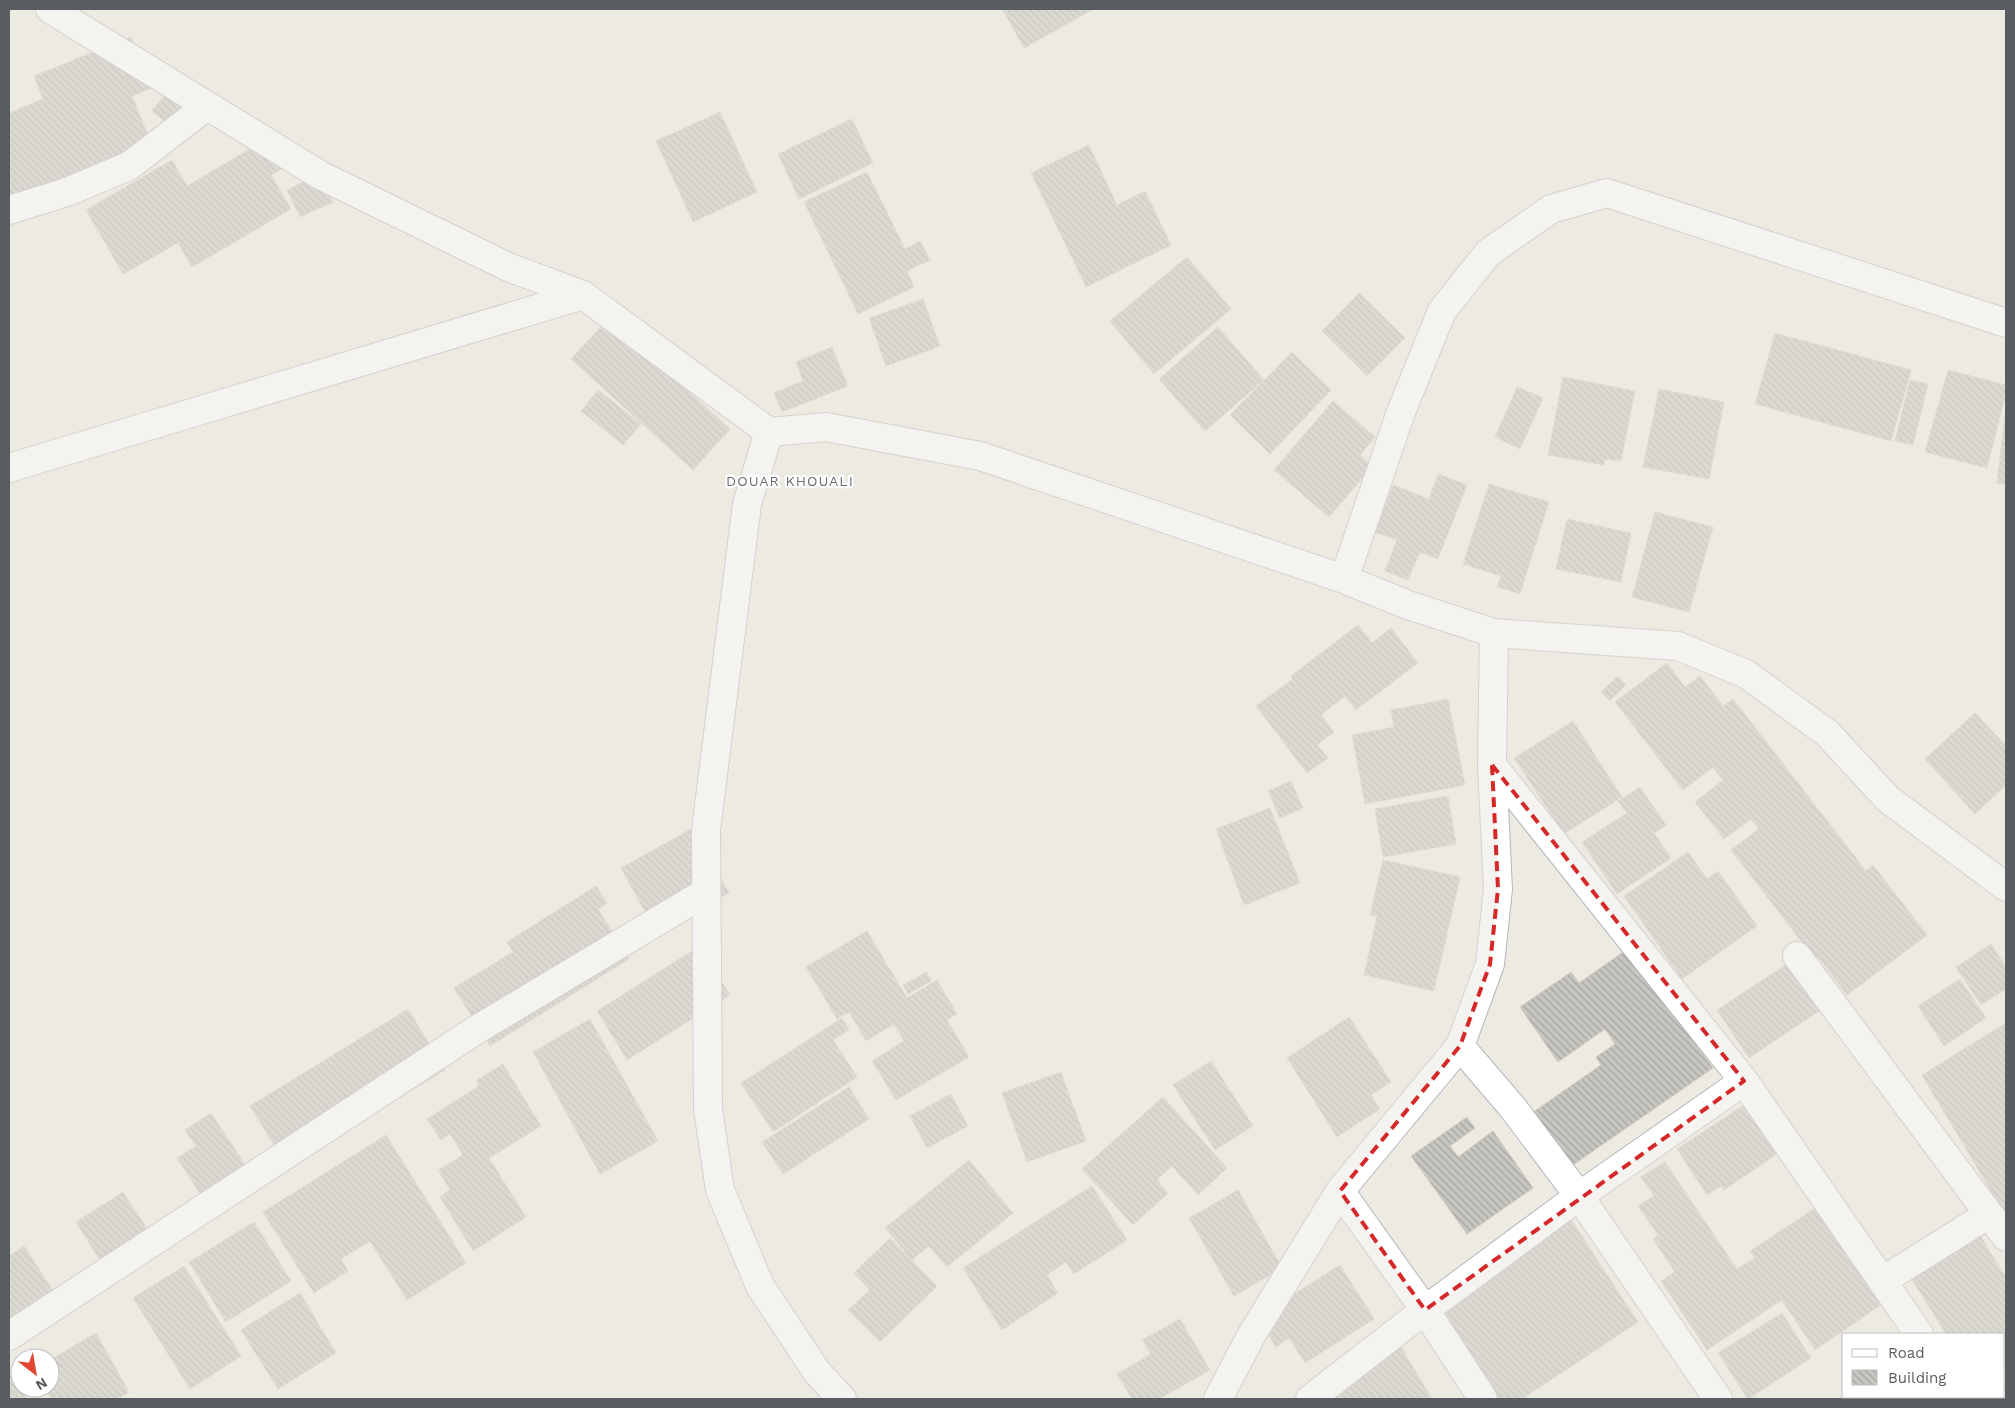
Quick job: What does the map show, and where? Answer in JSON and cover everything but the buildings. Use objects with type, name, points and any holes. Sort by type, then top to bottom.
[{"type":"street","points":[[50,9],[320,175],[508,267],[583,295],[769,432],[826,427],[980,456],[1344,579],[1408,604],[1494,633],[1678,646],[1746,674],[1827,733],[1888,799],[2006,887]]},
{"type":"street","points":[[9,210],[67,192],[129,166],[207,106]]},
{"type":"street","points":[[1344,579],[1400,412],[1442,311],[1488,253],[1551,209],[1607,193],[2006,323]]},
{"type":"street","points":[[9,468],[583,295]]},
{"type":"street","points":[[769,432],[747,504],[706,830],[708,1109],[720,1190],[760,1286],[817,1372],[842,1399]]},
{"type":"street","points":[[1218,1399],[1251,1336],[1340,1191],[1460,1046],[1490,964],[1498,889],[1492,765],[1494,633]]},
{"type":"street","points":[[1492,765],[1744,1081],[1918,1333]]},
{"type":"street","points":[[9,1336],[476,1030],[706,892]]},
{"type":"street","points":[[1797,956],[2006,1237]]},
{"type":"street","points":[[1460,1046],[1513,1108],[1579,1196],[1718,1399]]},
{"type":"street","points":[[1310,1399],[1425,1310],[1579,1196],[1744,1081]]},
{"type":"street","points":[[1340,1191],[1425,1310],[1483,1399]]},
{"type":"street","points":[[1882,1281],[1989,1214]]},
{"type":"highlighted area","points":[[1492,765],[1744,1081],[1425,1310],[1340,1191],[1460,1046],[1490,964],[1498,889]]},
{"type":"district","name":"DOUAR KHOUALI","points":[[790,481]]}]
